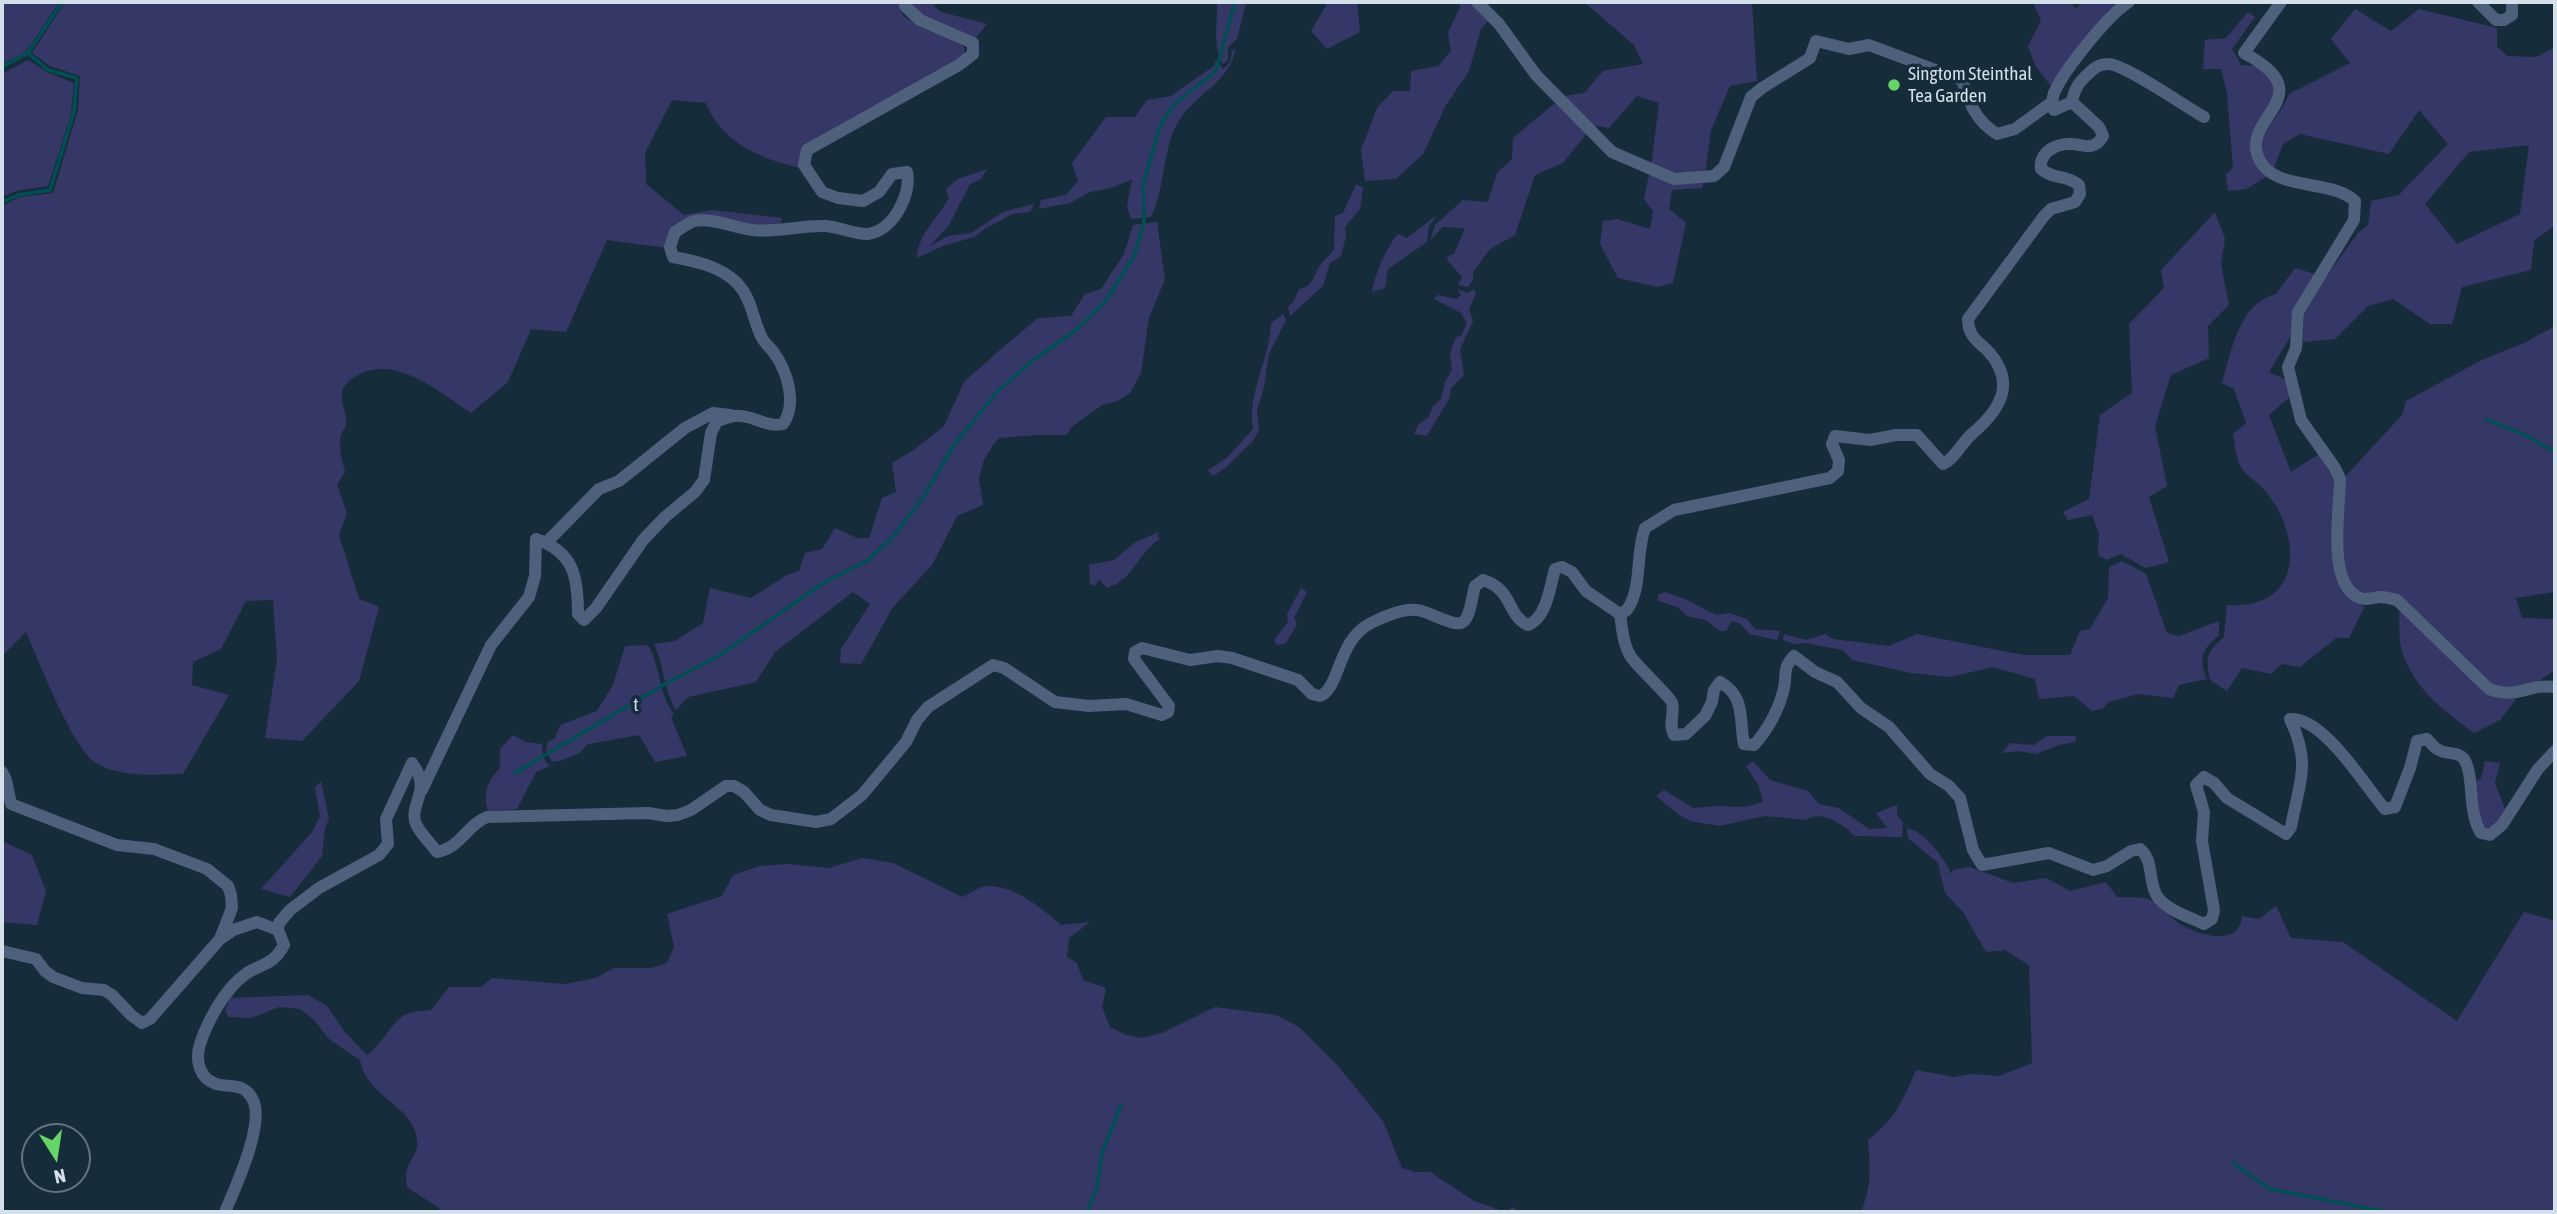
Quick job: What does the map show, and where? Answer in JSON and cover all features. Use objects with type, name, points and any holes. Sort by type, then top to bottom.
[{"type":"street","points":[[546,542],[599,489],[619,481],[685,428],[713,413],[758,419],[773,426],[783,424],[789,416],[790,394],[787,382],[776,355],[763,340],[755,322],[751,302],[736,282],[716,268],[673,257],[670,247],[675,232],[694,221],[722,223],[754,230],[824,226],[866,235],[879,231],[905,200],[909,183],[907,172],[892,174],[879,192],[863,201],[838,198],[822,192],[804,165],[807,150],[959,65],[973,54],[973,43],[920,20],[905,6],[906,2]]},
{"type":"street","points":[[1477,2],[1499,24],[1536,75],[1612,152],[1674,178],[1714,176],[1724,167],[1751,97],[1810,58],[1816,41],[1849,49],[1868,45],[1962,80],[1973,112],[1983,125],[1997,134],[2015,129],[2052,102]]},
{"type":"street","points":[[2072,102],[2054,110],[2054,93],[2099,32],[2129,2]]},
{"type":"street","points":[[2281,2],[2244,53],[2264,64],[2280,88],[2278,102],[2262,124],[2255,144],[2259,159],[2266,169],[2278,176],[2304,185],[2326,186],[2345,192],[2355,201],[2354,220],[2298,312],[2296,348],[2288,367],[2301,420],[2335,468],[2340,480],[2337,555],[2341,578],[2348,592],[2363,600],[2382,597],[2397,600],[2489,689],[2504,694],[2536,687],[2555,687]]},
{"type":"street","points":[[2478,2],[2496,20],[2504,20],[2512,15],[2512,2]]},
{"type":"street","points":[[2072,102],[2074,90],[2084,78],[2096,67],[2109,63],[2127,69],[2204,117]]},
{"type":"street","points":[[1620,614],[1627,610],[1637,589],[1638,561],[1645,528],[1674,510],[1830,478],[1838,471],[1839,460],[1832,444],[1835,436],[1870,440],[1896,435],[1917,435],[1943,464],[1950,462],[1962,443],[1992,416],[1999,405],[2003,378],[1998,365],[1973,338],[1968,329],[1968,319],[2044,216],[2052,209],[2075,202],[2080,194],[2079,185],[2069,177],[2050,176],[2041,169],[2040,161],[2046,152],[2062,143],[2090,146],[2099,142],[2103,135],[2099,127],[2072,102]]},
{"type":"street","points":[[734,416],[717,421],[711,433],[704,480],[695,492],[643,540],[596,608],[584,620],[578,614],[578,597],[567,557],[555,546],[536,539],[536,576],[530,597],[491,645],[422,790],[415,815],[416,824],[438,852],[456,844],[476,821],[487,817],[537,814],[678,815],[691,810],[726,786],[734,786],[744,792],[760,810],[771,815],[816,822],[831,819],[862,795],[906,742],[928,706],[993,665],[1004,668],[1055,702],[1089,706],[1126,704],[1162,715],[1168,712],[1170,706],[1134,659],[1135,652],[1142,648],[1190,660],[1218,656],[1231,658],[1298,680],[1312,694],[1320,696],[1326,694],[1331,686],[1353,637],[1369,624],[1406,610],[1419,610],[1456,624],[1464,621],[1468,616],[1475,586],[1483,580],[1495,584],[1506,596],[1520,621],[1528,625],[1535,622],[1540,614],[1555,569],[1562,567],[1572,572],[1586,591],[1620,614],[1627,649],[1632,658],[1672,702],[1670,727],[1674,735],[1686,734],[1705,716],[1713,702],[1714,690],[1720,682],[1727,686],[1739,705],[1743,716],[1744,744],[1754,746],[1774,716],[1783,693],[1786,664],[1794,656],[1815,672],[1838,682],[1861,708],[1889,727],[1930,774],[1949,786],[1960,798],[1973,850],[1982,865],[2049,853],[2093,870],[2140,849],[2146,854],[2155,894],[2166,906],[2204,924],[2212,919],[2214,910],[2202,841],[2204,812],[2196,785],[2204,777],[2227,798],[2286,834],[2291,827],[2304,775],[2303,761],[2290,719],[2299,718],[2309,723],[2334,746],[2385,809],[2395,807],[2401,796],[2417,741],[2427,739],[2438,750],[2460,755],[2468,772],[2474,822],[2480,833],[2490,835],[2502,825],[2538,769],[2555,751]]},
{"type":"street","points":[[225,1212],[250,1147],[255,1102],[247,1090],[234,1085],[217,1084],[204,1077],[198,1062],[200,1045],[216,1009],[234,984],[278,956],[284,945],[278,930],[279,923],[290,910],[319,888],[379,855],[388,844],[386,818],[412,763],[418,771],[422,790]]},
{"type":"street","points":[[2,772],[11,804],[117,845],[154,849],[207,869],[228,886],[231,895],[232,908],[220,939]]},
{"type":"street","points":[[2,951],[36,959],[53,977],[82,988],[104,990],[142,1023],[150,1019],[220,939],[247,924],[257,922],[278,930]]},
{"type":"green space","points":[[2,2],[59,2],[26,52],[2,64]]},
{"type":"green space","points":[[65,2],[901,2],[899,8],[904,17],[960,43],[965,49],[964,55],[955,62],[803,148],[801,168],[772,160],[744,147],[722,129],[706,103],[672,100],[645,153],[646,184],[684,215],[712,210],[782,218],[780,225],[752,228],[691,221],[667,248],[607,240],[566,332],[531,329],[508,382],[471,413],[431,386],[400,372],[385,369],[370,371],[349,382],[342,397],[346,425],[340,444],[345,472],[337,485],[347,513],[339,535],[359,599],[379,607],[359,681],[302,741],[265,738],[277,659],[273,600],[246,601],[221,649],[193,662],[192,685],[229,695],[183,774],[140,774],[107,768],[88,756],[57,704],[26,632],[2,656],[2,206],[19,197],[53,193],[78,110],[80,76],[50,66],[32,53]]},
{"type":"green space","points":[[910,2],[944,2],[933,5],[941,12],[987,24],[974,40],[921,16]]},
{"type":"green space","points":[[1217,2],[1246,2],[1237,39],[1228,47],[1228,60],[1223,64],[1217,42]]},
{"type":"green space","points":[[1357,2],[1360,32],[1327,49],[1311,31],[1327,4]]},
{"type":"green space","points":[[1459,2],[1473,2],[1489,20],[1481,29],[1469,71],[1446,105],[1423,154],[1396,179],[1365,181],[1361,150],[1377,108],[1393,91],[1410,91],[1411,71],[1438,66],[1451,51],[1448,33],[1460,7]]},
{"type":"green space","points":[[1584,2],[1752,2],[1757,81],[1730,86],[1711,130],[1705,174],[1674,176],[1651,167],[1659,103],[1637,96],[1609,128],[1590,125],[1563,96],[1584,93],[1603,71],[1643,64],[1634,45]]},
{"type":"green space","points":[[2033,2],[2071,2],[2075,9],[2083,2],[2123,2],[2051,86],[2036,67],[2028,46],[2041,21]]},
{"type":"green space","points":[[2355,9],[2391,31],[2419,9],[2497,28],[2497,46],[2507,56],[2536,57],[2555,47],[2555,225],[2534,241],[2531,270],[2462,287],[2452,324],[2430,324],[2393,299],[2368,306],[2335,339],[2303,342],[2304,313],[2313,295],[2358,233],[2368,225],[2371,201],[2399,195],[2448,144],[2419,110],[2389,154],[2300,134],[2283,144],[2274,168],[2262,157],[2263,146],[2268,130],[2289,94],[2350,63],[2331,39]],"holes":[[[2529,145],[2520,214],[2457,244],[2425,204],[2469,152]]]},
{"type":"green space","points":[[2248,12],[2255,17],[2232,49],[2241,65],[2262,66],[2277,89],[2258,162],[2266,177],[2246,189],[2228,191],[2226,174],[2233,168],[2227,93],[2221,69],[2203,69],[2205,40],[2226,38]]},
{"type":"green space","points":[[1235,49],[1232,60],[1227,70],[1187,110],[1174,129],[1151,217],[1131,219],[1127,206],[1132,179],[1111,188],[1090,192],[1070,203],[1039,209],[1041,200],[1066,195],[1078,181],[1072,163],[1106,117],[1135,117],[1147,100],[1171,96],[1214,66],[1216,60],[1223,69],[1230,63],[1232,51]]},
{"type":"green space","points":[[28,60],[49,73],[74,83],[71,115],[48,186],[16,191],[2,197],[2,74]]},
{"type":"green space","points":[[1555,103],[1587,133],[1563,163],[1535,175],[1515,235],[1490,249],[1473,272],[1473,280],[1468,287],[1458,285],[1462,277],[1447,256],[1454,254],[1465,228],[1443,227],[1430,240],[1435,225],[1463,200],[1488,202],[1497,173],[1512,159],[1513,138]]},
{"type":"green space","points":[[987,169],[981,179],[970,184],[949,225],[930,246],[948,236],[971,233],[1003,212],[1034,204],[1030,212],[1012,214],[974,237],[943,246],[917,258],[924,234],[949,198],[946,189],[958,179]]},
{"type":"green space","points":[[1649,174],[1705,180],[1702,188],[1672,190],[1669,209],[1686,223],[1673,283],[1658,287],[1618,278],[1600,244],[1603,221],[1617,219],[1650,229],[1653,211],[1644,199]]},
{"type":"green space","points":[[1356,184],[1363,188],[1360,209],[1345,227],[1346,236],[1341,256],[1330,263],[1323,286],[1290,316],[1288,307],[1299,289],[1311,283],[1319,267],[1334,249],[1335,216],[1343,213]]},
{"type":"green space","points":[[2215,212],[2225,239],[2221,264],[2229,305],[2208,326],[2209,358],[2171,375],[2155,426],[2167,486],[2149,497],[2169,562],[2145,568],[2121,554],[2107,560],[2098,555],[2099,534],[2092,515],[2068,520],[2063,512],[2089,499],[2100,415],[2132,393],[2129,324],[2164,288],[2161,270]]},
{"type":"green space","points":[[1437,215],[1429,226],[1427,242],[1388,269],[1385,288],[1372,292],[1389,246],[1398,234],[1407,238]]},
{"type":"green space","points":[[1157,222],[1165,279],[1149,318],[1141,373],[1130,393],[1118,401],[1102,405],[1073,426],[1066,435],[999,438],[983,462],[979,479],[983,505],[957,516],[932,565],[893,607],[861,664],[840,663],[841,649],[870,604],[853,592],[775,652],[756,682],[688,697],[676,710],[654,644],[675,641],[703,623],[710,588],[751,598],[787,575],[799,571],[805,553],[822,549],[835,528],[857,538],[869,538],[882,498],[896,492],[892,463],[944,426],[964,382],[1038,318],[1071,316],[1085,294],[1101,289],[1124,254],[1133,225]]},
{"type":"green space","points":[[2295,268],[2315,274],[2293,332],[2269,372],[2286,380],[2291,396],[2269,415],[2291,472],[2319,454],[2338,481],[2335,555],[2348,596],[2364,607],[2349,638],[2336,638],[2300,667],[2282,664],[2271,674],[2242,668],[2227,691],[2210,680],[2208,661],[2211,651],[2224,637],[2227,605],[2247,604],[2275,593],[2284,582],[2289,569],[2290,554],[2283,520],[2277,508],[2263,488],[2245,473],[2239,463],[2233,434],[2246,423],[2234,389],[2222,383],[2233,344],[2245,318],[2263,299],[2276,294]]},
{"type":"green space","points":[[1457,289],[1468,293],[1474,289],[1476,294],[1469,309],[1473,321],[1460,349],[1464,375],[1451,388],[1449,399],[1427,436],[1414,434],[1418,425],[1428,418],[1433,406],[1441,399],[1445,382],[1452,370],[1450,354],[1456,337],[1461,336],[1467,323],[1461,313],[1434,299],[1437,295],[1457,299],[1461,295]]},
{"type":"green space","points":[[1283,314],[1286,320],[1269,354],[1257,410],[1259,430],[1253,441],[1213,476],[1208,470],[1227,458],[1253,429],[1253,402],[1270,337],[1271,323]]},
{"type":"green space","points":[[2555,326],[2555,592],[2516,598],[2522,618],[2553,619],[2555,670],[2536,683],[2515,689],[2489,686],[2396,597],[2361,595],[2343,574],[2343,479],[2402,415],[2406,401],[2482,360],[2524,343]]},
{"type":"green space","points":[[1159,532],[1157,536],[1160,539],[1146,551],[1124,579],[1107,588],[1099,579],[1095,586],[1090,584],[1089,565],[1114,560],[1134,543]]},
{"type":"green space","points":[[2122,561],[2146,574],[2167,633],[2179,636],[2219,621],[2219,635],[2203,655],[2207,679],[2179,685],[2173,698],[2138,694],[2108,702],[2104,708],[2092,711],[2074,696],[2039,699],[2035,679],[1993,667],[1950,677],[1911,673],[1852,660],[1843,650],[1805,643],[1794,644],[1783,640],[1784,634],[1806,640],[1825,634],[1833,639],[1889,646],[1917,634],[2023,655],[2070,655],[2080,631],[2090,629],[2108,598],[2109,567]]},
{"type":"green space","points":[[1301,588],[1307,592],[1294,618],[1297,624],[1286,643],[1277,645],[1274,640],[1288,622],[1287,614]]},
{"type":"green space","points":[[1665,592],[1716,615],[1729,613],[1747,619],[1755,629],[1780,631],[1777,640],[1750,634],[1740,624],[1732,621],[1726,631],[1720,631],[1706,620],[1687,616],[1678,607],[1658,601],[1658,595]]},
{"type":"green space","points":[[2399,607],[2505,698],[2516,699],[2500,720],[2474,733],[2422,688],[2402,651]]},
{"type":"green space","name":"t","points":[[648,645],[665,698],[674,714],[671,717],[687,756],[655,762],[639,735],[588,744],[579,753],[552,762],[546,751],[548,742],[555,738],[560,725],[597,711],[613,685],[625,646]]},
{"type":"green space","points":[[513,735],[526,742],[542,744],[543,756],[550,766],[536,772],[517,809],[488,811],[487,788],[500,768],[500,749]]},
{"type":"green space","points":[[2047,736],[2076,736],[2075,742],[2036,754],[2018,751],[2002,753],[2010,743],[2034,745]]},
{"type":"green space","points":[[1753,761],[1770,780],[1808,791],[1819,804],[1839,808],[1869,829],[1887,828],[1876,813],[1897,805],[1897,816],[1903,822],[1902,837],[1855,836],[1839,823],[1819,816],[1806,820],[1765,816],[1719,826],[1691,821],[1656,796],[1664,790],[1693,808],[1745,807],[1763,802],[1759,786],[1746,766]]},
{"type":"green space","points":[[2485,761],[2500,763],[2495,783],[2506,812],[2489,832],[2481,830],[2470,781],[2481,779]]},
{"type":"green space","points":[[321,781],[329,819],[325,828],[322,856],[290,897],[261,889],[313,831],[320,816],[315,788]]},
{"type":"green space","points":[[1907,828],[1920,834],[1932,845],[1950,870],[1948,875],[1953,870],[1970,867],[2013,883],[2046,878],[2070,891],[2106,882],[2117,897],[2150,900],[2180,924],[2207,935],[2234,932],[2240,926],[2242,916],[2259,919],[2276,906],[2291,938],[2343,942],[2457,1021],[2524,912],[2555,921],[2555,1212],[1861,1212],[1869,1185],[1868,1140],[1897,1109],[1916,1070],[1954,1077],[1971,1074],[1999,1076],[2032,1063],[2029,965],[2005,950],[1986,952],[1963,912],[1945,893],[1938,863],[1908,838]]},
{"type":"green space","points":[[2,841],[32,855],[46,891],[37,925],[2,922]]},
{"type":"green space","points":[[862,858],[893,863],[962,897],[982,887],[992,886],[1014,892],[1045,911],[1061,925],[1090,922],[1069,938],[1067,957],[1077,963],[1083,980],[1106,988],[1102,1007],[1110,1027],[1126,1035],[1141,1038],[1162,1033],[1215,1007],[1276,1015],[1299,1027],[1338,1066],[1383,1121],[1402,1168],[1415,1172],[1430,1172],[1474,1201],[1505,1212],[441,1212],[407,1187],[406,1172],[417,1144],[413,1127],[407,1117],[371,1083],[360,1060],[329,1039],[314,1020],[300,1009],[279,1007],[251,1018],[229,1017],[225,1011],[230,998],[308,995],[327,1006],[344,1031],[367,1055],[402,1017],[413,1012],[431,1010],[449,987],[481,987],[492,978],[564,984],[596,978],[614,968],[651,968],[667,963],[674,947],[667,914],[722,896],[733,875],[760,866],[787,864],[829,868]]},
{"type":"green space","points":[[1513,1207],[1519,1212],[1505,1212]]},
{"type":"waterway","points":[[2,67],[28,53],[62,2]]},
{"type":"waterway","points":[[515,773],[665,684],[720,655],[823,583],[867,561],[891,539],[922,499],[954,445],[998,391],[1033,360],[1075,331],[1106,301],[1134,256],[1144,223],[1143,186],[1159,129],[1172,106],[1216,71],[1235,2]]},
{"type":"waterway","points":[[2,202],[18,195],[50,190],[74,112],[77,78],[48,70],[28,53]]},
{"type":"waterway","points":[[2486,419],[2527,436],[2555,452]]},
{"type":"waterway","points":[[1087,1212],[1097,1188],[1102,1153],[1121,1105]]},
{"type":"waterway","points":[[2233,1163],[2270,1189],[2387,1212]]},
{"type":"place","name":"Singtom Steinthal Tea Garden","points":[[1894,85]]}]
